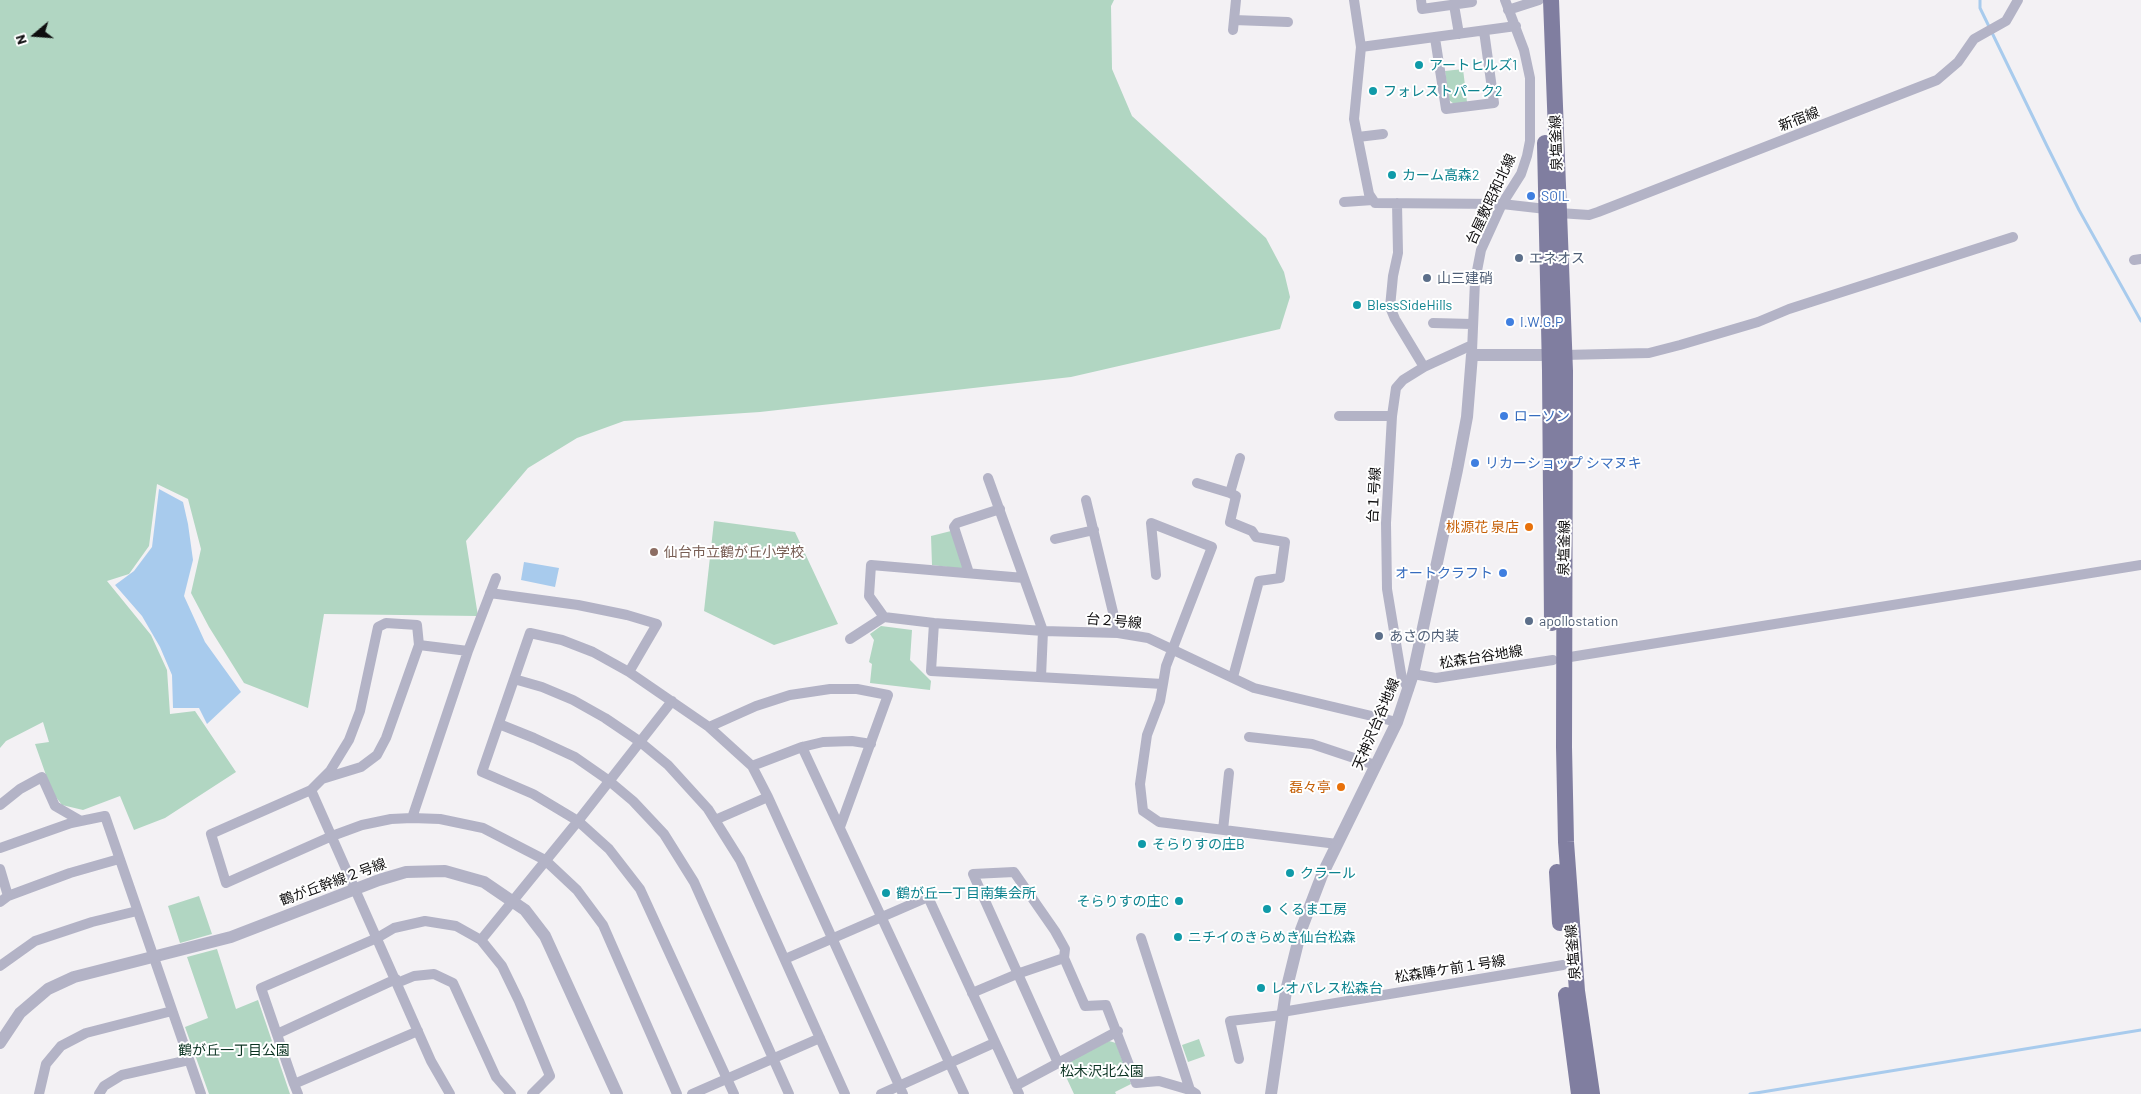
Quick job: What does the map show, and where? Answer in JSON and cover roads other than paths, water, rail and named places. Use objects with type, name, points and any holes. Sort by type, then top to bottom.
[{"type":"main road","name":"泉塩釜線","points":[[1539,0],[1552,211],[1557,355],[1558,659],[1553,774],[1563,965],[1579,1094]]},
{"type":"main road","name":"泉塩釜線","points":[[1551,0],[1552,211]]},
{"type":"main road","name":"泉塩釜線","points":[[1558,659],[1564,747],[1570,916],[1577,991],[1592,1094]]},
{"type":"street","points":[[1236,0],[1233,25],[1288,22]]},
{"type":"street","points":[[1354,0],[1361,47],[1354,119],[1369,194],[1373,200]]},
{"type":"street","points":[[1421,0],[1422,9],[1472,2],[1471,0]]},
{"type":"street","points":[[1506,5],[1539,0]]},
{"type":"street","name":"新宿線","points":[[1344,202],[1373,200],[1375,203],[1502,204],[1589,215],[1921,87],[1947,73],[1958,62],[1974,39],[2006,21],[2018,0]]},
{"type":"street","points":[[1454,5],[1459,34]]},
{"type":"street","name":"台屋敷昭和北線","points":[[1472,350],[1475,281],[1481,250],[1502,204],[1521,174],[1530,141],[1530,78],[1524,50],[1506,5]]},
{"type":"street","points":[[1361,47],[1516,26]]},
{"type":"street","points":[[1435,38],[1446,109],[1494,103],[1484,31]]},
{"type":"street","points":[[1358,137],[1383,134]]},
{"type":"street","points":[[1397,202],[1398,253],[1393,276],[1390,307],[1424,368]]},
{"type":"street","points":[[1472,350],[1557,355],[1639,354],[1680,345],[1758,322],[1789,309],[2013,237]]},
{"type":"street","points":[[1433,323],[1472,324]]},
{"type":"street","name":"台１号線","points":[[1409,689],[1402,679],[1387,590],[1386,523],[1392,416],[1396,388],[1403,380],[1424,368],[1472,350]]},
{"type":"street","name":"天神沢台谷地線","points":[[1270,1094],[1282,1014],[1301,930],[1322,876],[1396,722],[1409,689],[1467,417],[1472,350]]},
{"type":"street","points":[[1339,416],[1392,416]]},
{"type":"street","points":[[1230,493],[1240,458]]},
{"type":"street","points":[[988,478],[1044,631],[1041,677]]},
{"type":"street","points":[[1197,484],[1236,496],[1230,522],[1252,531],[1256,537],[1284,542],[1280,578],[1258,581],[1233,678]]},
{"type":"street","points":[[1086,500],[1118,633]]},
{"type":"street","points":[[969,573],[954,527],[957,523],[1000,509]]},
{"type":"street","points":[[1156,575],[1151,524],[1212,547],[1166,666],[1160,701],[1147,735],[1140,784],[1143,811],[1159,822],[1337,844]]},
{"type":"street","points":[[1055,539],[1094,530]]},
{"type":"street","points":[[850,639],[884,617],[869,596],[871,565],[1024,578]]},
{"type":"street","name":"松森台谷地線","points":[[1413,674],[1436,678],[2141,566]]},
{"type":"street","points":[[412,818],[468,651],[496,578]]},
{"type":"street","points":[[490,593],[578,605],[627,615],[658,624],[629,672]]},
{"type":"street","name":"台２号線","points":[[884,617],[934,623],[1044,631],[1118,633],[1148,638],[1254,688],[1396,722]]},
{"type":"street","points":[[322,779],[361,767],[377,754],[386,738],[419,645],[417,624],[386,623],[378,627],[360,711],[349,740],[330,771],[322,779],[311,790],[211,834],[226,883],[332,836],[362,825],[391,819],[412,818],[440,819],[483,828],[545,860],[578,890],[603,925],[677,1094]]},
{"type":"street","points":[[934,623],[931,671],[1163,684]]},
{"type":"street","points":[[734,1094],[640,889],[609,849],[578,821],[534,794],[482,772],[530,633],[562,640],[593,652],[629,672],[709,727],[752,766],[768,797],[901,1090]]},
{"type":"street","points":[[419,645],[468,651]]},
{"type":"street","points":[[514,679],[542,687],[573,700],[605,718],[639,741],[668,765],[708,809],[740,860],[845,1094]]},
{"type":"street","points":[[709,727],[756,706],[790,695],[830,689],[857,689],[888,695],[840,827]]},
{"type":"street","points":[[481,940],[672,701]]},
{"type":"street","points":[[498,724],[534,738],[575,758],[608,780],[633,802],[664,834],[694,882],[789,1094]]},
{"type":"street","points":[[1249,737],[1312,744],[1375,766]]},
{"type":"street","points":[[752,766],[802,747],[823,742],[852,741],[871,744]]},
{"type":"street","points":[[802,747],[964,1094]]},
{"type":"street","points":[[1223,830],[1229,773]]},
{"type":"street","points":[[0,805],[20,788],[42,778],[55,806],[81,821]]},
{"type":"street","points":[[311,790],[431,1061],[448,1094]]},
{"type":"street","points":[[715,820],[768,797]]},
{"type":"street","points":[[0,848],[81,821],[104,816],[201,1094]]},
{"type":"street","points":[[0,869],[4,899],[70,873],[119,859]]},
{"type":"street","name":"鶴が丘幹線２号線","points":[[1,1040],[20,1013],[48,989],[74,978],[231,937],[355,889],[406,872],[445,871],[484,882],[525,910],[545,936],[617,1094]]},
{"type":"street","points":[[1058,1063],[973,874],[1014,872],[1056,931],[1065,949],[1064,958],[1085,1006],[1106,1005],[1118,1031],[1136,1083],[1159,1081],[1188,1092]]},
{"type":"street","points":[[785,959],[928,897],[1017,1090],[1058,1063],[1118,1031]]},
{"type":"street","points":[[0,966],[34,941],[92,922],[137,911]]},
{"type":"street","points":[[418,1031],[296,1089],[261,988],[377,938],[394,928],[425,921],[456,926],[481,940],[502,966],[550,1076],[532,1094]]},
{"type":"street","points":[[1141,938],[1188,1092]]},
{"type":"street","points":[[972,993],[1064,958]]},
{"type":"street","name":"松森陣ケ前１号線","points":[[1239,1059],[1230,1021],[1282,1014],[1563,965]]},
{"type":"street","points":[[277,1034],[396,981],[414,976],[434,974],[452,984],[496,1077],[511,1094]]},
{"type":"street","points":[[39,1094],[46,1064],[61,1046],[86,1033],[172,1011]]},
{"type":"street","points":[[692,1094],[774,1060],[820,1038]]},
{"type":"street","points":[[882,1094],[901,1090],[949,1063],[994,1042]]},
{"type":"street","points":[[99,1094],[104,1086],[122,1075],[189,1060]]},
{"type":"water","points":[[159,489],[183,502],[193,560],[184,596],[205,642],[241,692],[207,724],[199,708],[173,708],[172,675],[160,647],[142,616],[115,585],[134,571],[152,547]]},
{"type":"water","points":[[524,562],[559,568],[555,587],[521,580]]},
{"type":"waterway","points":[[1980,0],[1980,8],[2079,210],[2141,321]]},
{"type":"waterway","points":[[1750,1094],[2141,1030]]},
{"type":"place","name":"アートヒルズ1","points":[[1419,65]]},
{"type":"place","name":"フォレストパーク2","points":[[1373,91]]},
{"type":"place","name":"カーム高森2","points":[[1392,175]]},
{"type":"place","name":"SOIL","points":[[1531,196]]},
{"type":"place","name":"エネオス","points":[[1519,258]]},
{"type":"place","name":"山三建硝","points":[[1427,278]]},
{"type":"place","name":"BlessSideHills","points":[[1357,305]]},
{"type":"place","name":"I.W.G.P","points":[[1510,322]]},
{"type":"place","name":"ローソン","points":[[1504,416]]},
{"type":"place","name":"リカーショップ シマヌキ","points":[[1475,463]]},
{"type":"place","name":"桃源花 泉店","points":[[1529,527]]},
{"type":"place","name":"仙台市立鶴が丘小学校","points":[[654,552]]},
{"type":"place","name":"オートクラフト","points":[[1503,573]]},
{"type":"place","name":"apollostation","points":[[1529,621]]},
{"type":"place","name":"あさの内装","points":[[1379,636]]},
{"type":"place","name":"磊々亭","points":[[1341,787]]},
{"type":"place","name":"そらりすの庄B","points":[[1142,844]]},
{"type":"place","name":"クラール","points":[[1290,873]]},
{"type":"place","name":"鶴が丘一丁目南集会所","points":[[886,893]]},
{"type":"place","name":"そらりすの庄C","points":[[1179,901]]},
{"type":"place","name":"くるま工房","points":[[1267,909]]},
{"type":"place","name":"ニチイのきらめき仙台松森","points":[[1178,937]]},
{"type":"place","name":"レオパレス松森台","points":[[1261,988]]},
{"type":"park label","name":"鶴が丘一丁目公園","points":[[234,1050]]},
{"type":"park label","name":"松木沢北公園","points":[[1102,1071]]}]
